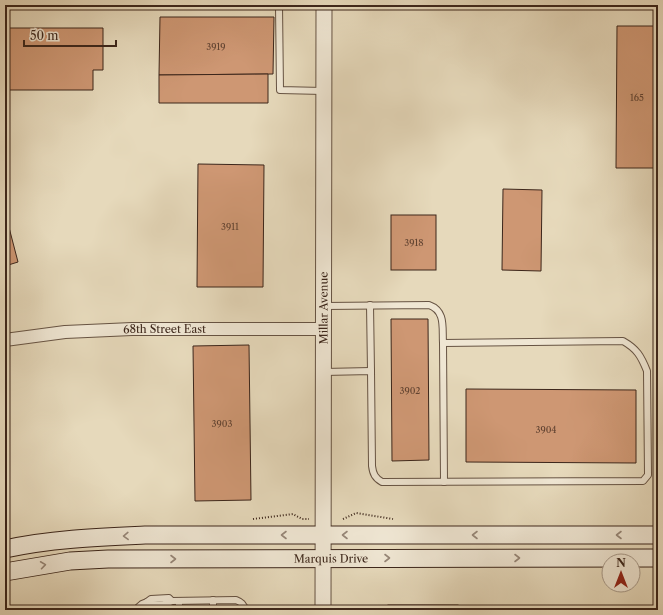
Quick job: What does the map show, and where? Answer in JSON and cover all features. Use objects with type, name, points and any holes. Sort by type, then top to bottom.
[{"type":"main road","name":"Marquis Drive","points":[[5,549],[62,541],[145,535],[658,535]]},
{"type":"main road","name":"Marquis Drive","points":[[5,572],[70,561],[108,559],[658,558]]},
{"type":"street","name":"Millar Avenue","points":[[323,610],[324,5]]},
{"type":"street","name":"68th Street East","points":[[5,340],[65,332],[132,329],[324,329]]},
{"type":"lane","points":[[279,5],[280,90],[324,91]]},
{"type":"lane","points":[[370,305],[372,473],[376,479],[382,482],[643,480],[648,475],[647,371],[641,356],[631,346],[623,341],[443,343]]},
{"type":"lane","points":[[324,306],[429,305],[436,307],[442,319],[444,482]]},
{"type":"lane","points":[[324,372],[371,371]]},
{"type":"lane","points":[[213,600],[213,610]]},
{"type":"lane","points":[[135,610],[147,602],[151,604],[168,604],[172,601],[236,600],[244,605],[245,610]]},
{"type":"lane","points":[[179,601],[179,610]]},
{"type":"building","points":[[160,17],[274,17],[273,74],[159,75]]},
{"type":"building","points":[[617,26],[658,26],[658,168],[616,168]]},
{"type":"building","points":[[5,28],[103,28],[103,70],[93,70],[93,90],[5,90]]},
{"type":"building","points":[[268,74],[268,103],[159,103],[159,75]]},
{"type":"building","points":[[198,164],[264,165],[263,287],[197,287]]},
{"type":"building","points":[[503,189],[542,190],[541,271],[502,270]]},
{"type":"building","points":[[5,212],[18,262],[5,266]]},
{"type":"building","points":[[391,215],[436,215],[436,270],[391,270]]},
{"type":"building","points":[[391,319],[428,319],[429,460],[392,461]]},
{"type":"building","points":[[249,345],[251,500],[195,501],[193,346]]},
{"type":"building","points":[[466,389],[636,390],[636,463],[466,462]]},
{"type":"building","points":[[388,605],[458,605],[458,610],[388,610]]}]
